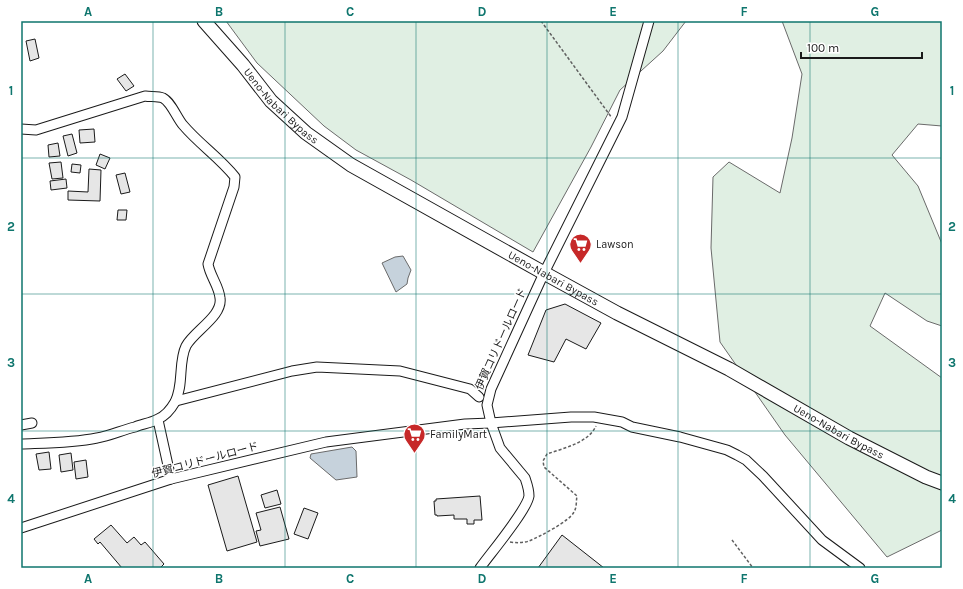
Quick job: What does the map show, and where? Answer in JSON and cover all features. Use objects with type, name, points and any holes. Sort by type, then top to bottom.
[{"type":"highway","name":"Ueno-Nabari Bypass","points":[[204,21],[243,65],[271,101],[306,133],[351,165],[617,313],[729,369],[849,438],[942,483]]},
{"type":"street","name":"伊賀コリドールロード","points":[[23,528],[171,479],[326,442],[465,424],[491,423],[487,405],[491,389],[544,273],[618,127],[649,21]]},
{"type":"street","points":[[21,129],[36,130],[145,96],[162,98],[168,102],[183,124],[201,145],[229,170],[235,178],[234,187],[208,264],[209,271],[219,292],[220,307],[210,320],[193,335],[186,347],[182,360],[182,376],[176,401],[170,409],[158,420],[97,438],[21,444]]},
{"type":"street","points":[[176,401],[292,371],[317,367],[400,371],[470,389],[479,396]]},
{"type":"street","points":[[480,568],[524,508],[529,496],[525,478],[500,448],[491,423],[571,417],[599,418],[622,422],[632,427],[680,437],[727,450],[737,455],[746,460],[763,476],[822,540],[860,568]]},
{"type":"street","points":[[158,420],[171,479]]},
{"type":"street","points":[[21,425],[32,423]]},
{"type":"path","points":[[541,21],[618,127]]},
{"type":"path","points":[[499,542],[521,543],[530,540],[559,525],[575,512],[577,496],[544,467],[543,461],[547,454],[591,435],[599,418]]},
{"type":"path","points":[[732,540],[753,568]]},
{"type":"green space","points":[[226,21],[686,21],[663,51],[620,90],[591,147],[533,252],[411,180],[356,150],[324,126],[257,63]]},
{"type":"green space","points":[[782,21],[942,21],[942,126],[918,124],[892,155],[918,186],[942,244],[942,326],[927,321],[885,293],[870,326],[942,378],[942,530],[887,557],[785,435],[720,342],[711,248],[713,177],[729,162],[780,193],[792,138],[802,74]]},
{"type":"shaded area","points":[[403,256],[411,270],[407,284],[396,292],[382,263],[395,257]]},
{"type":"shaded area","points":[[352,447],[356,451],[357,477],[336,480],[310,458],[311,454]]},
{"type":"building","points":[[35,39],[39,58],[30,61],[26,41]]},
{"type":"building","points":[[125,74],[134,86],[126,91],[117,79]]},
{"type":"building","points":[[94,129],[95,142],[80,143],[79,130]]},
{"type":"building","points":[[72,134],[77,153],[68,156],[63,136]]},
{"type":"building","points":[[58,143],[60,156],[49,157],[48,145]]},
{"type":"building","points":[[100,154],[110,158],[105,169],[96,165]]},
{"type":"building","points":[[61,162],[63,178],[52,179],[49,163]]},
{"type":"building","points":[[72,164],[81,165],[80,173],[71,172]]},
{"type":"building","points":[[89,169],[101,170],[100,201],[68,200],[68,191],[88,192]]},
{"type":"building","points":[[125,173],[130,192],[121,194],[116,175]]},
{"type":"building","points":[[66,179],[67,188],[51,190],[50,181]]},
{"type":"building","points":[[118,210],[127,210],[126,220],[117,220]]},
{"type":"building","points":[[565,304],[601,323],[586,349],[566,339],[554,362],[528,355],[546,310]]},
{"type":"building","points":[[49,452],[51,469],[39,470],[36,454]]},
{"type":"building","points":[[71,453],[73,470],[61,472],[59,455]]},
{"type":"building","points":[[86,460],[88,477],[76,479],[74,462]]},
{"type":"building","points":[[238,476],[257,542],[227,551],[208,485]]},
{"type":"building","points":[[277,490],[281,504],[265,508],[261,495]]},
{"type":"building","points":[[480,496],[482,520],[474,520],[474,524],[467,524],[467,519],[454,519],[454,515],[435,515],[434,501],[436,501],[436,499]]},
{"type":"building","points":[[280,507],[289,539],[260,546],[256,531],[261,530],[256,513]]},
{"type":"building","points":[[304,508],[318,513],[308,539],[294,534]]},
{"type":"building","points":[[111,525],[127,543],[134,537],[141,545],[145,542],[164,564],[161,567],[162,568],[122,568],[100,542],[98,544],[94,539]]},
{"type":"building","points":[[562,535],[604,568],[538,568]]},
{"type":"place","name":"Lawson","points":[[581,264]]},
{"type":"place","name":"FamilyMart","points":[[414,454]]}]
